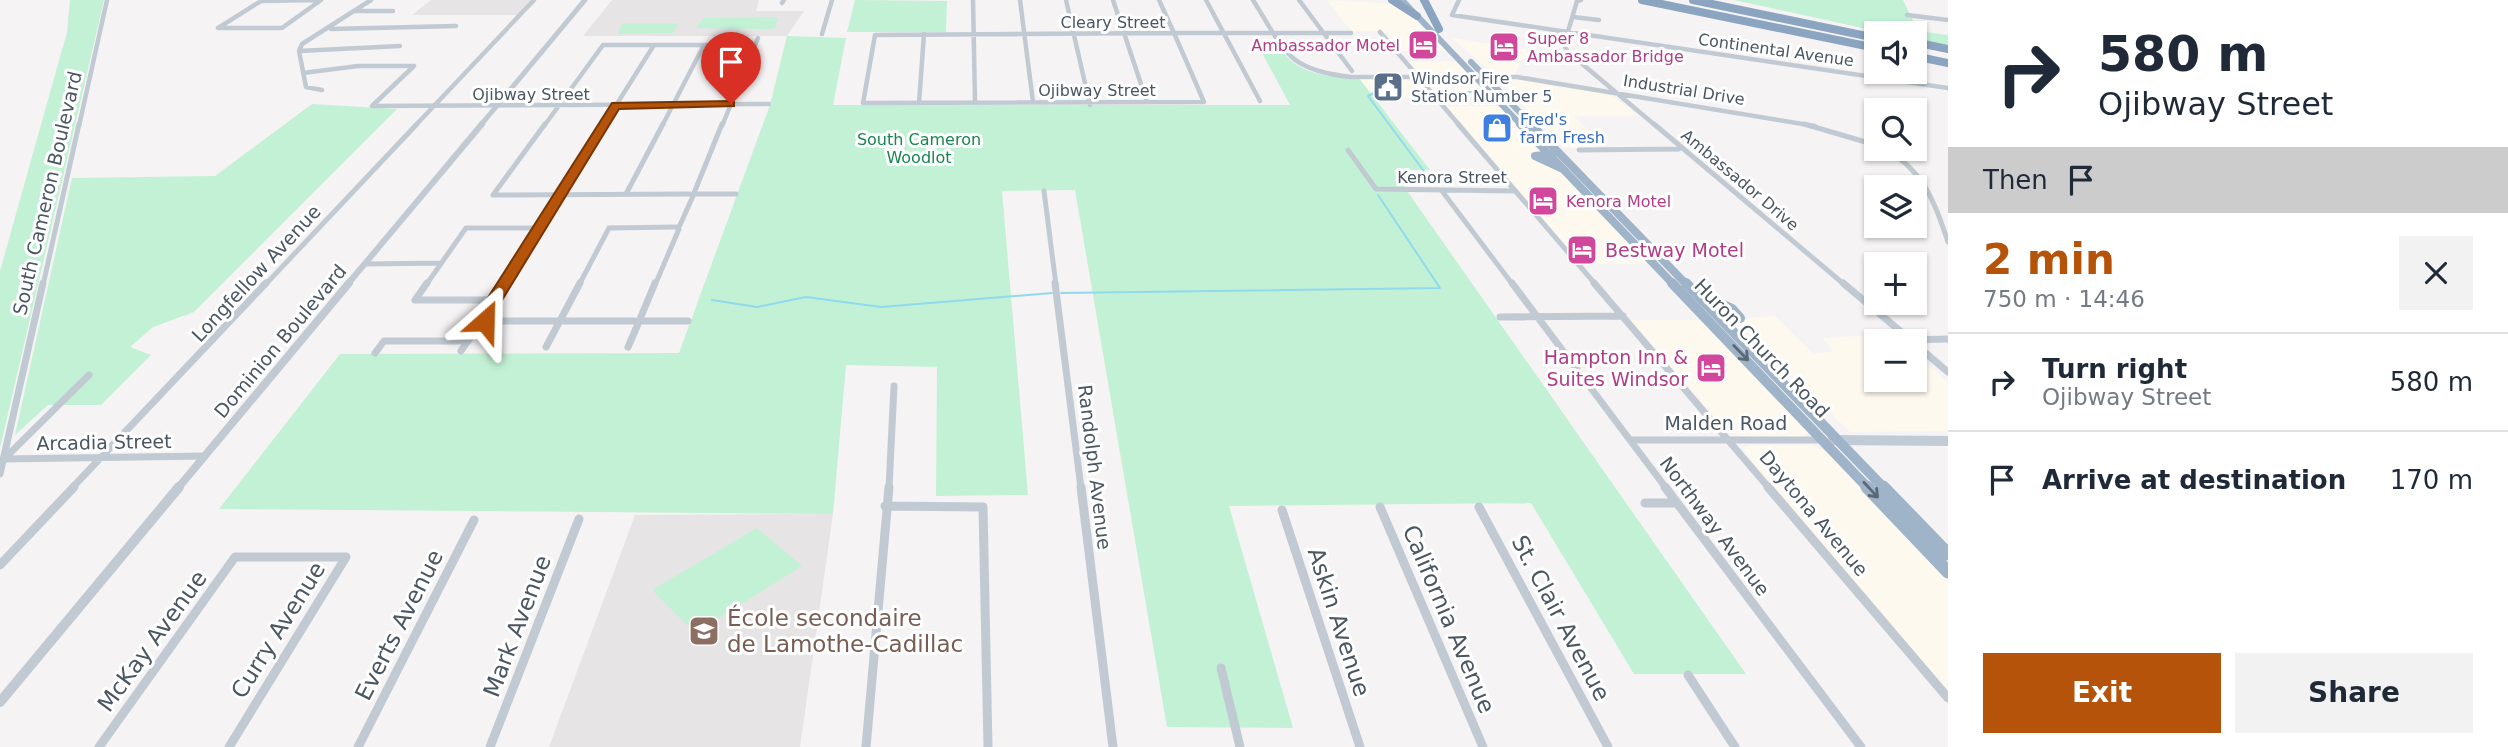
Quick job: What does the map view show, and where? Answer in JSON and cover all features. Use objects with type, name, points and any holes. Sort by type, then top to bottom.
[{"type":"highway","points":[[1392,0],[1417,16]]},
{"type":"highway","name":"Huron Church Road","points":[[1402,0],[1549,154],[1567,166],[1722,318],[1948,554]]},
{"type":"highway","name":"Huron Church Road","points":[[1410,0],[1492,83],[1704,314],[1948,572]]},
{"type":"highway","points":[[1424,0],[1439,29]]},
{"type":"highway","points":[[1644,0],[1864,46]]},
{"type":"highway","points":[[1680,0],[1864,35]]},
{"type":"highway","points":[[1693,0],[1864,35]]},
{"type":"highway","points":[[1727,0],[1864,34]]},
{"type":"highway","points":[[1927,48],[1948,52]]},
{"type":"highway","points":[[1927,59],[1948,63]]},
{"type":"highway","points":[[1492,83],[1506,76]]},
{"type":"highway","points":[[1549,154],[1535,156],[1567,166]]},
{"type":"highway","points":[[1698,294],[1732,309],[1740,318],[1704,314]]},
{"type":"main road","name":"Malden Road","points":[[1824,440],[1948,441]]},
{"type":"street","name":"South Cameron Boulevard","points":[[0,474],[107,0]]},
{"type":"street","points":[[321,0],[282,28],[218,28],[261,1],[321,0]]},
{"type":"street","points":[[321,90],[306,87],[299,51],[308,39],[371,0]]},
{"type":"street","name":"Longfellow Avenue","points":[[0,565],[534,0]]},
{"type":"street","name":"Dominion Boulevard","points":[[0,702],[585,0]]},
{"type":"street","points":[[822,34],[832,0]]},
{"type":"street","points":[[973,0],[975,102]]},
{"type":"street","points":[[1020,0],[1033,102]]},
{"type":"street","points":[[1066,0],[1090,104]]},
{"type":"street","points":[[1113,0],[1147,102]]},
{"type":"street","points":[[1159,0],[1174,34]]},
{"type":"street","points":[[1206,0],[1260,101]]},
{"type":"street","name":"Industrial Drive","points":[[1253,0],[1291,60],[1310,70],[1341,76],[1506,76],[1816,126],[1864,141]]},
{"type":"street","points":[[1299,0],[1352,71]]},
{"type":"street","name":"Continental Avenue","points":[[1459,0],[1452,15],[1948,88]]},
{"type":"street","points":[[1569,32],[1577,1],[1590,0]]},
{"type":"street","points":[[355,11],[393,10]]},
{"type":"street","points":[[1907,15],[1948,20]]},
{"type":"street","points":[[1573,17],[1599,20]]},
{"type":"street","points":[[327,29],[456,26]]},
{"type":"street","name":"Daytona Avenue","points":[[1380,32],[1948,698]]},
{"type":"street","name":"Ambassador Drive","points":[[1569,32],[1564,46],[1568,52],[1680,149],[1898,329]]},
{"type":"street","name":"Cleary Street","points":[[863,103],[875,35],[1351,33]]},
{"type":"street","points":[[919,103],[924,34]]},
{"type":"street","name":"Ojibway Street","points":[[863,103],[1204,102],[1174,34]]},
{"type":"street","points":[[628,347],[758,38]]},
{"type":"street","points":[[736,194],[493,195],[603,45],[755,45]]},
{"type":"street","points":[[461,351],[483,321],[654,45]]},
{"type":"street","points":[[626,194],[705,45]]},
{"type":"street","points":[[299,51],[400,46]]},
{"type":"street","name":"Ojibway Street","points":[[303,73],[358,66],[414,66],[372,106],[376,107],[769,104]]},
{"type":"street","points":[[1579,150],[1680,149]]},
{"type":"street","name":"Kenora Street","points":[[1348,150],[1372,185],[1388,191],[1516,191]]},
{"type":"street","points":[[1907,161],[1926,180],[1947,239]]},
{"type":"street","name":"Randolph Avenue","points":[[1044,191],[1113,747]]},
{"type":"street","name":"Northway Avenue","points":[[1442,191],[1861,747]]},
{"type":"street","points":[[546,347],[609,228],[678,227]]},
{"type":"street","points":[[495,300],[415,300],[467,228],[539,228]]},
{"type":"street","points":[[365,264],[441,263]]},
{"type":"street","points":[[1500,317],[1623,316]]},
{"type":"street","points":[[483,321],[688,321]]},
{"type":"street","points":[[1927,341],[1948,340]]},
{"type":"street","points":[[375,353],[384,341],[468,341]]},
{"type":"street","name":"Ambassador Drive","points":[[1927,354],[1948,372]]},
{"type":"street","points":[[3,459],[89,375]]},
{"type":"street","points":[[866,747],[891,467],[894,386]]},
{"type":"street","name":"Malden Road","points":[[1630,440],[1824,440]]},
{"type":"street","name":"Arcadia Street","points":[[3,459],[205,456]]},
{"type":"street","points":[[1645,503],[1677,503]]},
{"type":"street","points":[[886,506],[983,507],[988,747]]},
{"type":"street","name":"California Avenue","points":[[1380,507],[1483,747]]},
{"type":"street","name":"St. Clair Avenue","points":[[1479,507],[1608,747]]},
{"type":"street","name":"Askin Avenue","points":[[1282,510],[1360,747]]},
{"type":"street","name":"Mark Avenue","points":[[490,747],[579,519]]},
{"type":"street","name":"Everts Avenue","points":[[358,747],[474,520]]},
{"type":"street","name":"McKay Avenue","points":[[99,747],[235,557]]},
{"type":"street","name":"Curry Avenue","points":[[229,747],[346,557],[235,557]]},
{"type":"street","points":[[1222,668],[1240,747]]},
{"type":"street","points":[[1688,675],[1735,747]]},
{"type":"shaded area","points":[[431,0],[532,0],[518,15],[412,15]]},
{"type":"shaded area","points":[[612,0],[759,0],[756,11],[804,11],[787,36],[583,36]]},
{"type":"shaded area","points":[[1327,0],[1399,4],[1448,51],[1398,51],[1381,31],[1351,31]]},
{"type":"shaded area","points":[[1452,38],[1566,55],[1577,67],[1521,59],[1515,76],[1609,94],[1640,116],[1574,116],[1592,134],[1583,135],[1598,148],[1563,148],[1496,76]]},
{"type":"shaded area","points":[[1458,61],[1468,75],[1421,75],[1407,62]]},
{"type":"shaded area","points":[[1358,77],[1414,79],[1434,98],[1374,98]]},
{"type":"shaded area","points":[[1425,78],[1472,79],[1488,92],[1433,92]]},
{"type":"shaded area","points":[[1446,106],[1499,106],[1653,264],[1582,264]]},
{"type":"shaded area","points":[[1775,316],[1814,354],[1833,351],[1822,338],[1864,336],[1864,392],[1927,392],[1927,364],[1948,382],[1948,431],[1850,432],[1737,322],[1753,317]]},
{"type":"shaded area","points":[[1630,320],[1706,320],[1808,433],[1802,437],[1743,437],[1727,431]]},
{"type":"shaded area","points":[[1811,445],[1830,453],[1948,579],[1948,691],[1745,453],[1744,447]]},
{"type":"shaded area","name":"École secondaire de Lamothe-Cadillac","points":[[833,514],[800,747],[549,747],[635,515]]},
{"type":"green space","points":[[70,0],[104,0],[0,448],[0,271],[67,32]]},
{"type":"green space","points":[[855,0],[947,1],[946,32],[847,32]]},
{"type":"green space","points":[[1734,0],[1903,0],[1913,21],[1864,21],[1864,28]]},
{"type":"green space","points":[[704,18],[778,19],[775,28],[770,29],[695,28]]},
{"type":"green space","points":[[623,23],[679,23],[673,33],[617,34]]},
{"type":"green space","points":[[1927,32],[1948,35],[1948,47],[1927,43]]},
{"type":"green space","name":"South Cameron Woodlot","points":[[787,36],[846,38],[833,105],[1290,105],[1262,53],[1284,53],[1299,66],[1317,74],[1358,77],[1430,170],[1394,170],[1405,188],[1746,674],[1634,674],[1531,503],[1229,506],[1293,728],[1167,727],[1075,190],[1002,191],[1028,495],[936,496],[937,367],[846,365],[833,514],[219,509],[340,354],[679,353],[770,105]]},
{"type":"green space","points":[[312,104],[397,109],[194,312],[153,327],[130,347],[151,355],[101,405],[48,405],[15,435],[72,178],[215,176]]},
{"type":"green space","points":[[757,528],[802,566],[695,633],[652,590]]},
{"type":"waterway","points":[[1436,92],[1481,92]]},
{"type":"waterway","points":[[1374,93],[1368,96],[1426,174],[1439,184]]},
{"type":"waterway","points":[[1061,293],[1440,288],[1378,195]]},
{"type":"waterway","points":[[712,300],[757,307],[806,297],[881,307],[1052,293]]},
{"type":"place","name":"Ambassador Motel","points":[[1423,45]]},
{"type":"place","name":"Super 8 Ambassador Bridge","points":[[1504,47]]},
{"type":"place","name":"Windsor Fire Station Number 5","points":[[1388,87]]},
{"type":"place","name":"Fred's farm Fresh","points":[[1497,128]]},
{"type":"place","name":"Kenora Motel","points":[[1543,201]]},
{"type":"place","name":"Bestway Motel","points":[[1582,250]]},
{"type":"place","name":"Hampton Inn & Suites Windsor","points":[[1711,368]]},
{"type":"place","name":"École secondaire de Lamothe-Cadillac","points":[[704,631]]},
{"type":"route","points":[[485,321],[483,318],[615,106],[731,104]]}]
